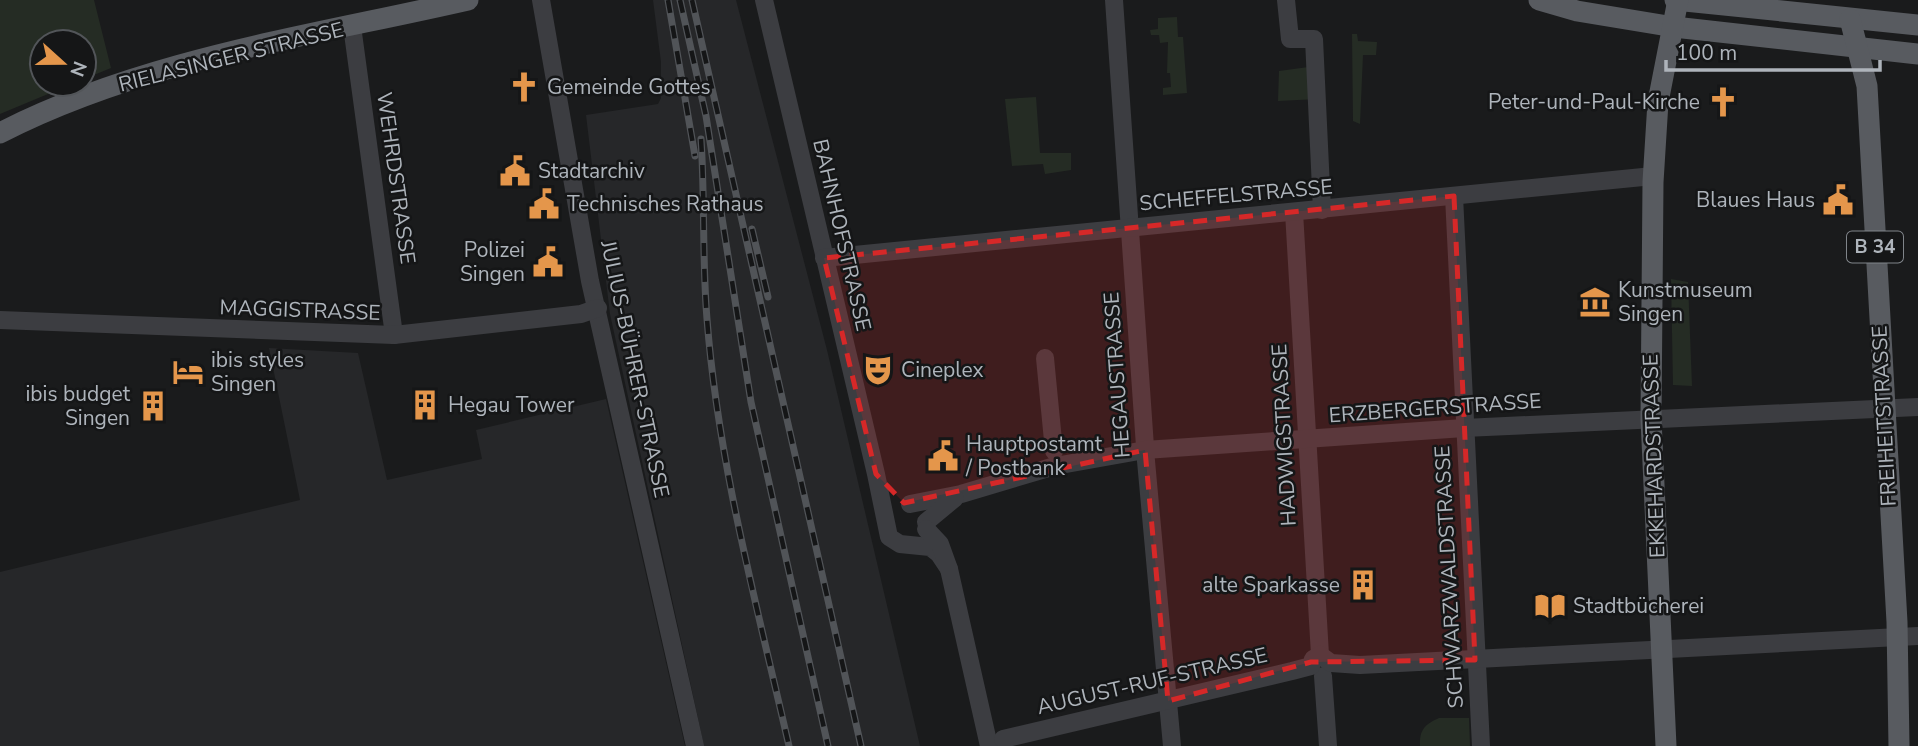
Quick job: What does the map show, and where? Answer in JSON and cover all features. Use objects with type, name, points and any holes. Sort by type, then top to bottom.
[{"type":"main road","name":"RIELASINGER STRASSE","points":[[0,133],[80,96],[142,76],[237,51],[468,0]]},
{"type":"main road","points":[[1539,0],[1577,11],[1674,27],[1909,53]]},
{"type":"main road","points":[[1677,0],[1918,25]]},
{"type":"main road","name":"EKKEHARDSTRASSE","points":[[1666,746],[1651,419],[1653,176],[1658,102],[1677,0]]},
{"type":"main road","name":"FREIHEITSTRASSE","points":[[1850,19],[1867,86],[1883,408],[1908,636],[1899,746]]},
{"type":"main road","points":[[1867,86],[1881,66],[1909,53]]},
{"type":"street","name":"JULIUS-BÜHRER-STRASSE","points":[[541,0],[598,308],[695,746]]},
{"type":"street","name":"HEGAUSTRASSE","points":[[1114,0],[1145,450],[1172,746]]},
{"type":"street","points":[[1286,0],[1290,39],[1314,38],[1322,210]]},
{"type":"street","name":"BAHNHOFSTRASSE","points":[[766,2],[824,258],[877,474],[889,537],[900,544],[924,545],[939,554],[949,569]]},
{"type":"street","name":"WEHRDSTRASSE","points":[[352,26],[394,335]]},
{"type":"street","name":"SCHEFFELSTRASSE","points":[[824,258],[1130,219],[1322,210],[1653,176]]},
{"type":"street","name":"SCHWARZWALDSTRASSE","points":[[1454,196],[1481,740]]},
{"type":"street","name":"HADWIGSTRASSE","points":[[1294,212],[1328,746]]},
{"type":"street","name":"MAGGISTRASSE","points":[[0,320],[394,335],[581,314],[598,308]]},
{"type":"street","points":[[1045,358],[1054,451]]},
{"type":"street","name":"ERZBERGERSTRASSE","points":[[907,503],[961,494],[1055,466],[1145,450],[1464,428],[1918,407]]},
{"type":"street","name":"BAHNHOFSTRASSE","points":[[877,474],[907,503],[921,510],[926,526],[940,544],[996,742]]},
{"type":"street","name":"ERZBERGERSTRASSE","points":[[926,526],[937,510],[961,494]]},
{"type":"street","points":[[885,518],[893,507],[907,503]]},
{"type":"street","points":[[913,543],[926,526]]},
{"type":"street","name":"AUGUST-RUF-STRASSE","points":[[996,742],[1321,665],[1475,660],[1908,636]]},
{"type":"highlighted area","points":[[1454,196],[1475,660],[1311,662],[1168,701],[1145,450],[904,503],[876,474],[824,258]]},
{"type":"shaded area","points":[[0,0],[94,0],[111,68],[98,73],[98,28],[28,28],[28,98],[38,98],[0,114]]},
{"type":"shaded area","points":[[653,0],[736,0],[827,350],[920,746],[704,746],[610,314],[586,115],[658,104],[661,98],[661,62]]},
{"type":"shaded area","points":[[1177,17],[1178,37],[1183,37],[1187,93],[1163,95],[1163,88],[1171,87],[1170,73],[1167,73],[1168,42],[1160,43],[1159,35],[1151,35],[1150,30],[1158,29],[1158,18]]},
{"type":"shaded area","points":[[1352,34],[1357,34],[1358,41],[1377,42],[1376,55],[1363,55],[1360,124],[1353,121]]},
{"type":"shaded area","points":[[1316,66],[1318,99],[1278,101],[1279,71]]},
{"type":"shaded area","points":[[1036,97],[1040,153],[1071,153],[1071,170],[1045,174],[1043,164],[1012,166],[1005,99]]},
{"type":"shaded area","points":[[1671,279],[1688,282],[1692,386],[1673,385]]},
{"type":"shaded area","points":[[269,348],[358,353],[387,480],[482,459],[476,430],[606,399],[685,746],[0,746],[0,572],[300,500]]},
{"type":"shaded area","points":[[1439,718],[1469,718],[1470,746],[1420,746],[1424,728]]},
{"type":"railway","points":[[668,0],[695,156]]},
{"type":"railway","points":[[680,0],[706,116],[751,402],[828,746]]},
{"type":"railway","points":[[692,0],[861,746]]},
{"type":"railway","points":[[701,139],[705,296],[712,373],[740,534],[789,746]]},
{"type":"railway","points":[[752,229],[768,297]]},
{"type":"place","name":"Gemeinde Gottes","points":[[524,87]]},
{"type":"place","name":"Peter-und-Paul-Kirche","points":[[1723,102]]},
{"type":"place","name":"Stadtarchiv","points":[[515,171]]},
{"type":"place","name":"Blaues Haus","points":[[1838,200]]},
{"type":"place","name":"Technisches Rathaus","points":[[544,204]]},
{"type":"place","name":"Polizei Singen","points":[[548,262]]},
{"type":"place","name":"Kunstmuseum Singen","points":[[1595,302]]},
{"type":"place","name":"Cineplex","points":[[878,370]]},
{"type":"place","name":"ibis styles Singen","points":[[188,372]]},
{"type":"place","name":"Hegau Tower","points":[[425,405]]},
{"type":"place","name":"ibis budget Singen","points":[[153,406]]},
{"type":"place","name":"Hauptpostamt / Postbank","points":[[943,456]]},
{"type":"place","name":"alte Sparkasse","points":[[1363,585]]},
{"type":"place","name":"Stadtbücherei","points":[[1550,606]]}]
